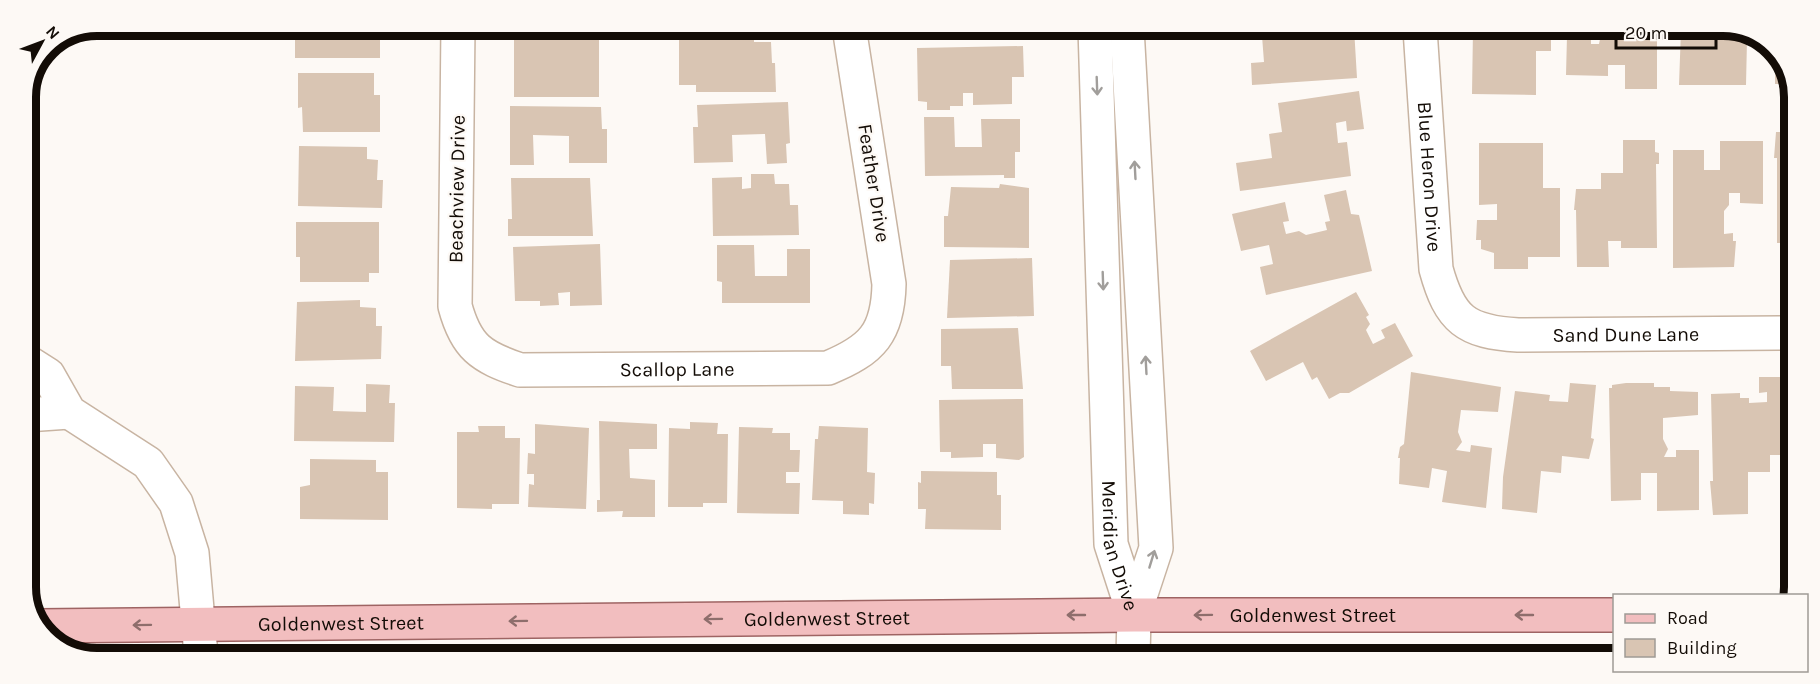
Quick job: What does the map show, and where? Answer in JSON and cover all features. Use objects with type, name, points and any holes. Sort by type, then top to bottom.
[{"type":"main road","name":"Goldenwest Street","points":[[52,627],[201,640],[1134,615],[1613,615]]},
{"type":"street","name":"Beachview Drive","points":[[458,36],[455,306],[462,330],[475,347]]},
{"type":"street","name":"Feather Drive","points":[[850,36],[890,284],[889,312],[876,336]]},
{"type":"street","name":"Meridian Drive","points":[[1095,36],[1111,544],[1134,615]]},
{"type":"street","name":"Meridian Drive","points":[[1127,36],[1156,548],[1134,615]]},
{"type":"street","name":"Blue Heron Drive","points":[[1420,36],[1436,269],[1443,297],[1461,320]]},
{"type":"street","name":"Sand Dune Lane","points":[[1461,320],[1487,333],[1784,333]]},
{"type":"street","name":"Scallop Lane","points":[[475,347],[495,362],[520,370],[828,368],[855,357],[876,336]]},
{"type":"street","points":[[36,367],[48,375],[69,412],[148,463],[176,503],[192,553],[201,640]]},
{"type":"street","points":[[36,414],[69,412]]},
{"type":"street","points":[[1133,648],[1134,615]]},
{"type":"building","points":[[295,36],[380,36],[380,58],[295,58]]},
{"type":"building","points":[[688,36],[754,36],[754,42],[771,42],[772,63],[775,63],[776,92],[696,92],[696,85],[679,85],[679,37],[688,38]]},
{"type":"building","points":[[1231,36],[1262,36],[1231,38]]},
{"type":"building","points":[[1262,36],[1354,36],[1357,78],[1252,85],[1251,63],[1264,62]]},
{"type":"building","points":[[1473,36],[1551,36],[1551,51],[1536,51],[1536,95],[1472,94]]},
{"type":"building","points":[[1567,36],[1591,36],[1591,44],[1599,44],[1601,36],[1657,36],[1657,89],[1625,89],[1625,65],[1608,65],[1608,76],[1566,75]]},
{"type":"building","points":[[1681,36],[1723,36],[1747,41],[1746,85],[1679,85]]},
{"type":"building","points":[[514,37],[599,37],[599,97],[514,97]]},
{"type":"building","points":[[1023,46],[1024,77],[1012,77],[1012,104],[973,105],[973,93],[963,93],[963,106],[950,106],[950,110],[927,110],[927,102],[918,101],[917,48]]},
{"type":"building","points":[[1775,66],[1783,84],[1775,84]]},
{"type":"building","points":[[298,73],[374,73],[374,95],[380,95],[380,132],[303,132],[302,107],[298,108]]},
{"type":"building","points":[[1359,91],[1364,129],[1347,131],[1346,121],[1336,123],[1338,143],[1347,142],[1351,176],[1240,191],[1236,163],[1272,158],[1269,134],[1282,132],[1278,103]]},
{"type":"building","points":[[788,102],[790,143],[786,144],[787,163],[767,164],[765,134],[732,135],[733,162],[694,163],[693,127],[698,127],[697,105]]},
{"type":"building","points":[[510,106],[601,107],[602,129],[607,129],[607,163],[569,163],[569,136],[533,135],[534,165],[510,165]]},
{"type":"building","points":[[924,117],[954,117],[955,147],[982,147],[981,119],[1020,119],[1020,152],[1015,152],[1015,178],[1004,178],[1004,175],[925,176]]},
{"type":"building","points":[[1776,132],[1784,132],[1784,243],[1777,243],[1777,158],[1774,158]]},
{"type":"building","points":[[1623,140],[1655,140],[1655,152],[1659,153],[1659,164],[1656,164],[1657,248],[1621,248],[1621,241],[1608,241],[1609,267],[1577,267],[1576,210],[1574,210],[1576,189],[1601,189],[1601,173],[1623,173]]},
{"type":"building","points":[[1720,141],[1763,141],[1763,204],[1740,203],[1740,193],[1729,193],[1729,205],[1724,211],[1724,234],[1733,233],[1733,241],[1736,241],[1734,267],[1673,268],[1673,150],[1704,150],[1704,170],[1720,170]]},
{"type":"building","points":[[1479,143],[1543,143],[1543,188],[1560,188],[1560,257],[1528,257],[1528,269],[1494,269],[1494,253],[1481,249],[1481,240],[1476,240],[1477,220],[1497,220],[1497,204],[1479,205]]},
{"type":"building","points":[[299,146],[367,147],[367,159],[378,160],[377,180],[383,180],[382,208],[298,206]]},
{"type":"building","points":[[751,174],[774,174],[775,184],[789,184],[790,205],[798,205],[799,235],[713,236],[712,178],[742,177],[742,189],[751,188]]},
{"type":"building","points":[[511,178],[590,178],[593,236],[508,236],[508,219],[512,219]]},
{"type":"building","points":[[1000,184],[1029,188],[1029,248],[944,247],[944,216],[948,216],[951,187],[999,188]]},
{"type":"building","points":[[1346,190],[1351,214],[1359,215],[1372,271],[1266,295],[1260,267],[1273,264],[1269,245],[1241,251],[1232,214],[1285,202],[1289,221],[1283,222],[1286,234],[1299,231],[1306,235],[1327,230],[1325,222],[1330,221],[1324,195]]},
{"type":"building","points":[[296,222],[379,222],[379,273],[369,273],[369,282],[300,282],[300,257],[296,257]]},
{"type":"building","points":[[600,244],[602,305],[570,306],[570,292],[558,293],[559,305],[540,306],[540,301],[515,301],[513,247]]},
{"type":"building","points":[[717,245],[754,245],[755,276],[787,276],[787,249],[810,249],[810,303],[722,303],[722,282],[717,281]]},
{"type":"building","points":[[1032,258],[1034,316],[947,318],[950,260]]},
{"type":"building","points":[[1356,292],[1369,315],[1366,317],[1370,324],[1366,330],[1373,344],[1385,338],[1381,330],[1395,323],[1413,356],[1349,393],[1340,393],[1329,399],[1317,377],[1312,380],[1303,362],[1266,381],[1250,351]]},
{"type":"building","points":[[360,300],[360,307],[376,308],[376,326],[382,326],[381,359],[295,361],[297,302]]},
{"type":"building","points":[[1018,328],[1023,389],[952,389],[951,366],[941,366],[941,329]]},
{"type":"building","points":[[1411,372],[1501,387],[1498,412],[1461,410],[1458,432],[1462,442],[1456,450],[1470,452],[1471,445],[1492,448],[1486,508],[1442,502],[1447,471],[1432,468],[1429,488],[1399,484],[1400,458],[1398,458],[1400,447],[1404,444]]},
{"type":"building","points":[[1759,377],[1784,377],[1784,455],[1770,455],[1770,472],[1748,472],[1748,514],[1713,515],[1710,481],[1713,481],[1711,394],[1740,393],[1740,398],[1749,398],[1749,403],[1767,402],[1767,392],[1759,393]]},
{"type":"building","points":[[1570,383],[1596,385],[1591,438],[1594,439],[1589,459],[1562,456],[1561,473],[1541,471],[1537,513],[1502,509],[1503,477],[1515,391],[1550,395],[1549,401],[1568,402]]},
{"type":"building","points":[[1654,383],[1654,387],[1670,387],[1670,391],[1698,392],[1698,415],[1663,418],[1663,439],[1668,449],[1664,457],[1676,457],[1676,450],[1699,450],[1699,510],[1657,511],[1657,473],[1641,473],[1641,500],[1611,501],[1609,388],[1612,388],[1612,385]]},
{"type":"building","points":[[366,384],[390,385],[389,403],[395,403],[394,442],[294,441],[295,386],[334,387],[333,411],[366,412]]},
{"type":"building","points":[[1023,399],[1024,457],[1019,460],[996,458],[996,444],[983,444],[983,457],[951,458],[951,452],[940,452],[939,400]]},
{"type":"building","points":[[599,421],[657,424],[657,449],[629,449],[630,478],[655,480],[655,517],[622,517],[623,511],[597,512],[597,500],[600,500]]},
{"type":"building","points":[[690,422],[718,423],[717,434],[728,434],[727,503],[703,503],[703,507],[668,507],[669,428],[690,429]]},
{"type":"building","points":[[535,424],[589,428],[586,509],[528,507],[529,484],[534,485],[534,474],[527,474],[528,453],[535,454]]},
{"type":"building","points":[[478,426],[505,426],[505,438],[520,438],[519,504],[492,504],[492,509],[457,508],[457,432],[479,432]]},
{"type":"building","points":[[819,426],[868,428],[867,472],[875,473],[874,504],[869,503],[869,515],[843,514],[843,501],[812,500],[815,439],[818,439]]},
{"type":"building","points":[[739,427],[773,428],[772,433],[790,433],[790,450],[800,450],[799,472],[786,472],[786,483],[800,483],[799,514],[737,513]]},
{"type":"building","points":[[310,459],[376,460],[376,472],[388,472],[388,520],[300,519],[300,487],[310,485]]},
{"type":"building","points":[[921,471],[997,472],[997,495],[1001,495],[1001,530],[925,529],[926,509],[918,509],[918,482],[921,483]]}]
